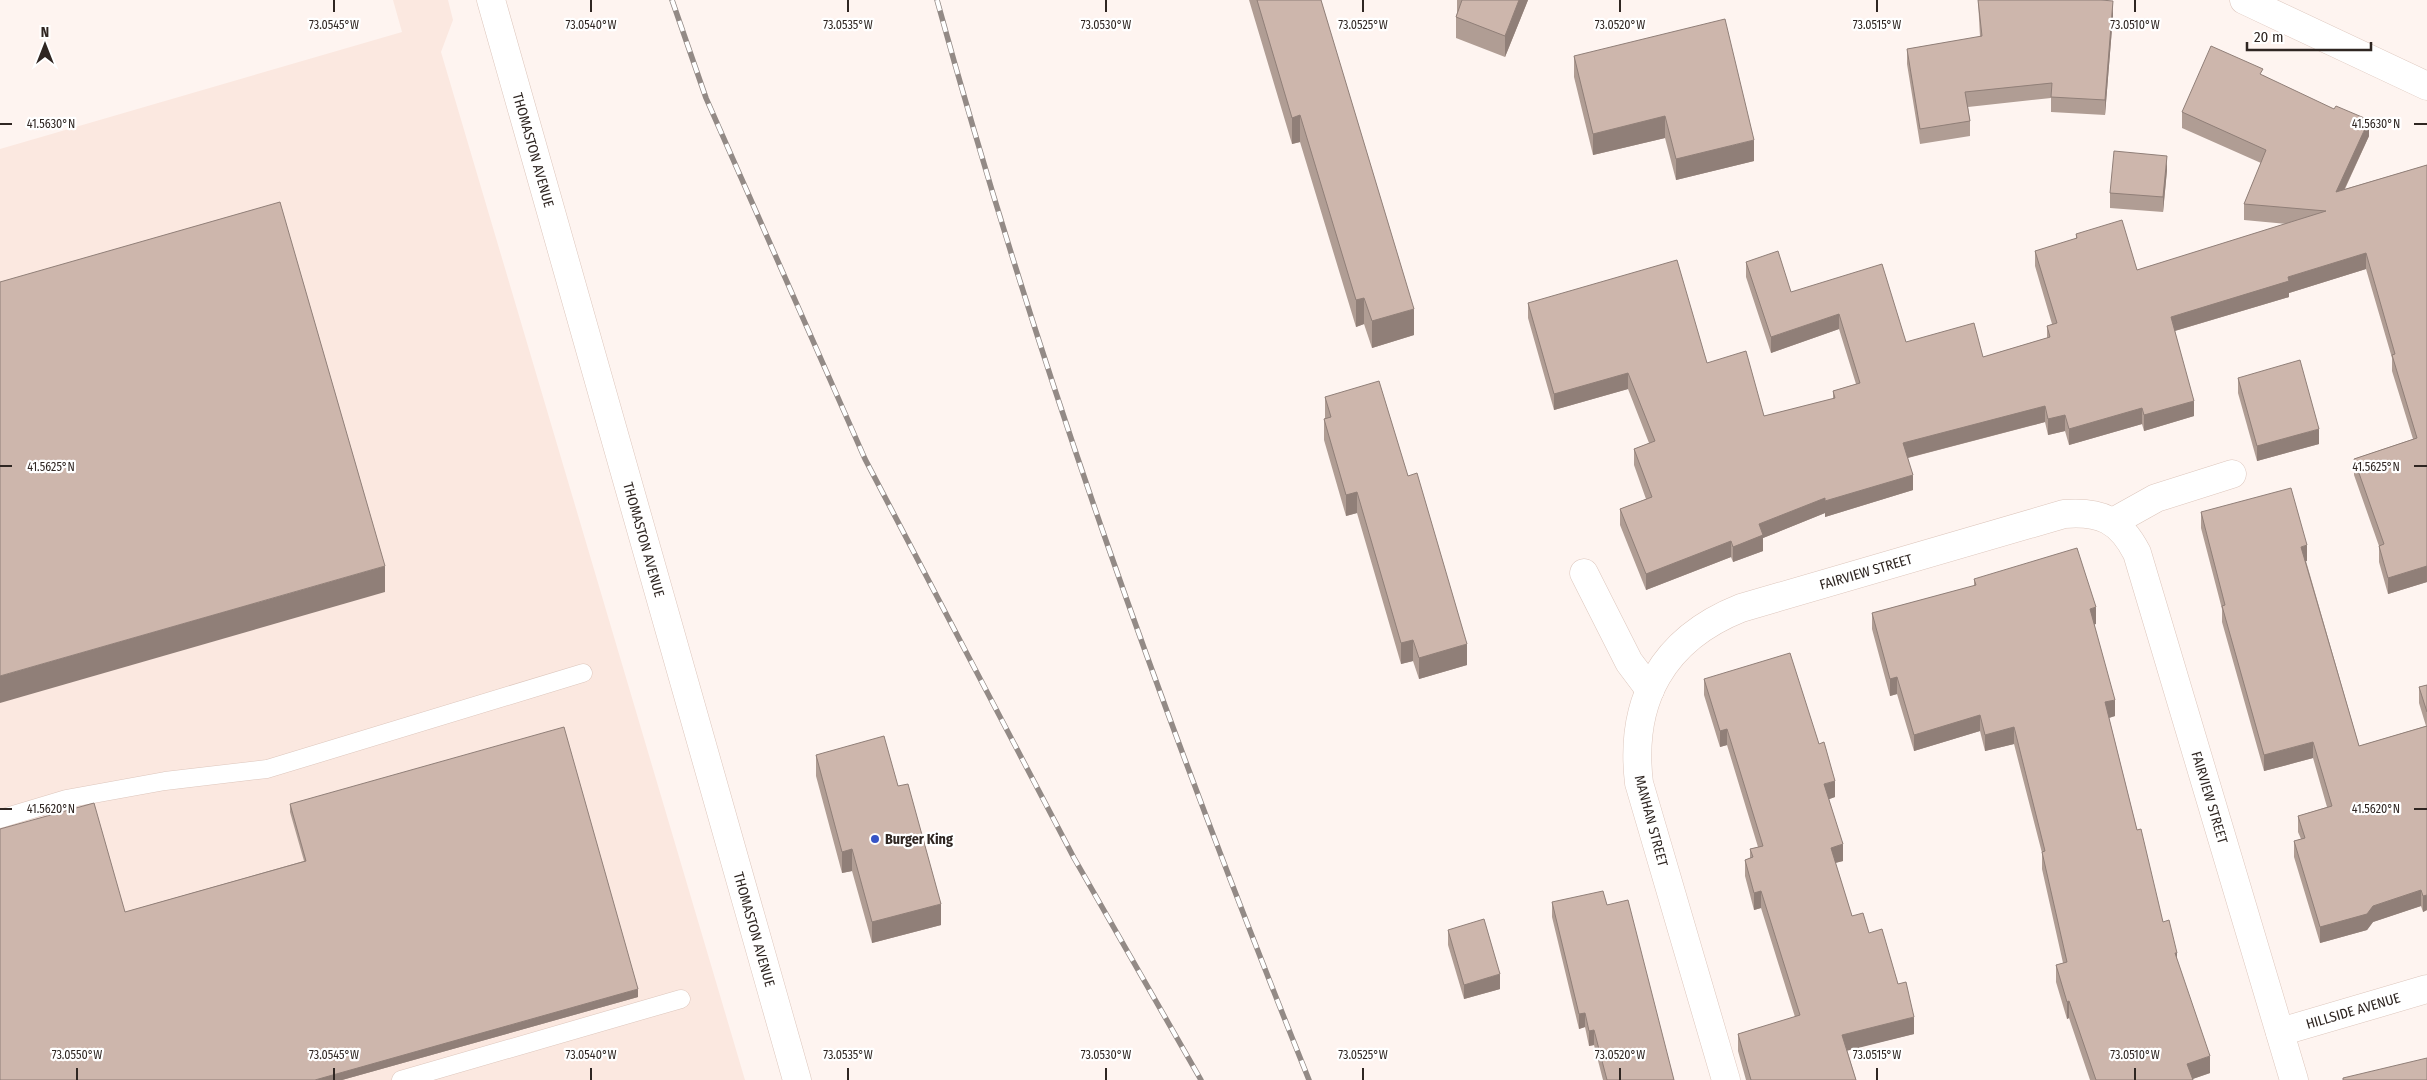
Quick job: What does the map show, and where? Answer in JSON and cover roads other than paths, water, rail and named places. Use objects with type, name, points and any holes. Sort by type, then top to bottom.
[{"type":"street","name":"THOMASTON AVENUE","points":[[491,0],[797,1080]]},
{"type":"street","points":[[2244,0],[2427,86]]},
{"type":"street","points":[[2113,522],[2156,498],[2232,474]]},
{"type":"street","name":"FAIRVIEW STREET","points":[[1650,690],[1666,662],[1688,637],[1716,618],[1741,608],[2064,514],[2083,512],[2099,515],[2113,522],[2132,542],[2149,588],[2294,1080]]},
{"type":"street","points":[[1584,573],[1630,662],[1650,690]]},
{"type":"street","name":"MANHAN STREET","points":[[1650,690],[1639,727],[1637,764],[1639,783],[1726,1080]]},
{"type":"street","name":"HILLSIDE AVENUE","points":[[2280,1032],[2427,989]]},
{"type":"lane","points":[[0,819],[66,799],[156,782],[267,769],[584,673]]},
{"type":"lane","points":[[401,1080],[681,999]]},
{"type":"railway","points":[[672,0],[706,98],[865,459],[1074,858],[1201,1080]]},
{"type":"railway","points":[[937,0],[976,138],[1018,274],[1108,545],[1205,814],[1309,1080]]},
{"type":"place","name":"Burger King","points":[[875,839]]}]
